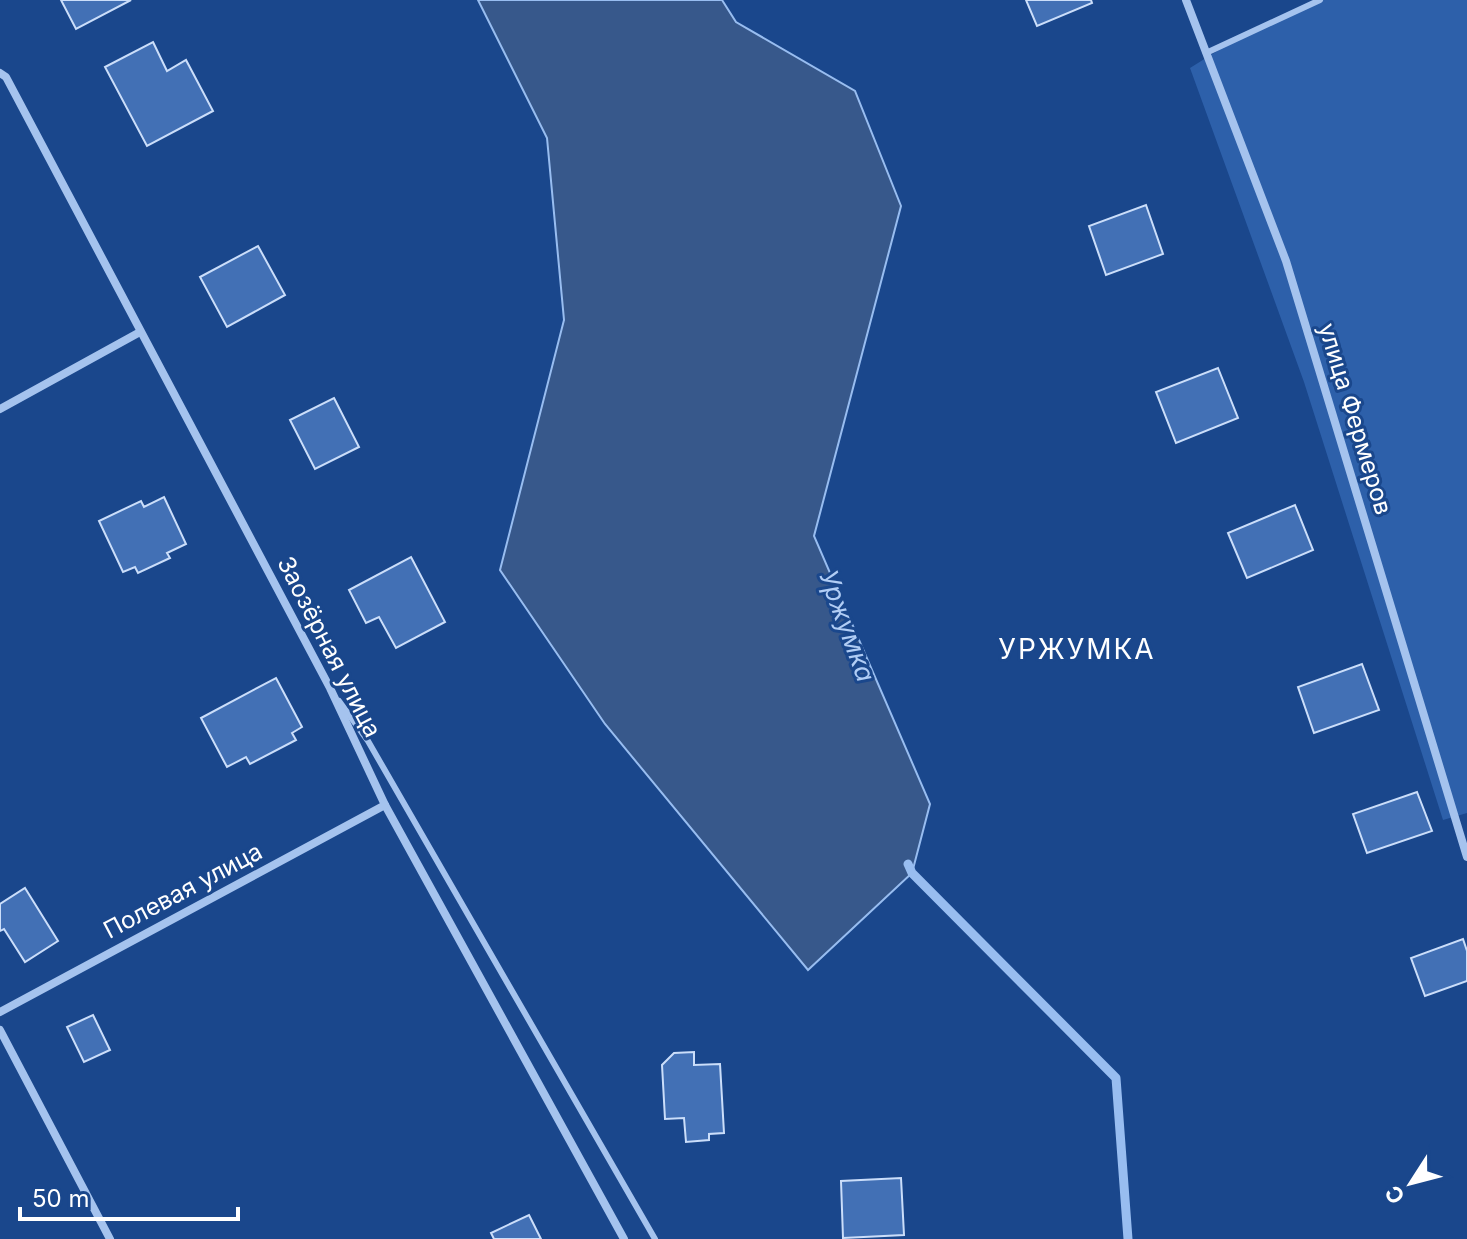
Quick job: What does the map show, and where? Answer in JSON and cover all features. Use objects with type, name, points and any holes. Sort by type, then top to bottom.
[{"type":"street","name":"улица Фермеров","points":[[1186,0],[1286,261],[1467,857]]},
{"type":"street","name":"Заозёрная улица","points":[[0,73],[6,77],[330,688],[385,805],[624,1239]]},
{"type":"street","points":[[0,409],[140,332]]},
{"type":"street","name":"Полевая улица","points":[[0,1012],[385,805]]},
{"type":"street","points":[[0,1030],[110,1239]]},
{"type":"lane","points":[[1206,53],[1320,0]]},
{"type":"lane","points":[[330,688],[368,741],[655,1239]]},
{"type":"shaded area","points":[[1320,0],[1467,0],[1467,813],[1443,820],[1304,382],[1190,68],[1230,43]]},
{"type":"water","points":[[478,0],[722,0],[736,22],[855,91],[901,206],[814,536],[930,804],[912,873],[808,970],[605,724],[500,570],[564,320],[547,138]]},
{"type":"building","points":[[61,0],[131,0],[76,29]]},
{"type":"building","points":[[1026,0],[1091,0],[1092,3],[1037,26]]},
{"type":"building","points":[[153,42],[167,71],[186,60],[213,111],[147,146],[105,67]]},
{"type":"building","points":[[1146,205],[1163,254],[1106,275],[1089,226]]},
{"type":"building","points":[[258,246],[285,295],[227,327],[200,277]]},
{"type":"building","points":[[1218,368],[1238,418],[1176,443],[1156,392]]},
{"type":"building","points":[[334,398],[359,447],[315,469],[290,420]]},
{"type":"building","points":[[164,497],[186,544],[167,553],[170,558],[138,573],[135,567],[123,572],[99,521],[141,501],[144,507]]},
{"type":"building","points":[[1295,505],[1313,550],[1247,578],[1228,533]]},
{"type":"building","points":[[411,557],[445,622],[396,648],[379,617],[366,623],[349,590]]},
{"type":"building","points":[[1362,664],[1379,710],[1314,733],[1298,687]]},
{"type":"building","points":[[276,678],[302,727],[292,733],[296,740],[250,764],[246,757],[227,767],[201,718]]},
{"type":"building","points":[[1417,792],[1432,831],[1367,853],[1353,814]]},
{"type":"building","points":[[25,888],[58,941],[25,962],[4,929],[0,931],[0,904]]},
{"type":"building","points":[[1463,939],[1467,951],[1467,981],[1425,996],[1411,958]]},
{"type":"building","points":[[93,1015],[110,1050],[84,1062],[67,1027]]},
{"type":"building","points":[[694,1052],[694,1065],[720,1064],[724,1133],[709,1134],[709,1140],[686,1142],[684,1118],[665,1119],[662,1065],[674,1053]]},
{"type":"building","points":[[901,1178],[904,1235],[843,1238],[841,1181]]},
{"type":"building","points":[[529,1215],[541,1239],[494,1239],[491,1233]]},
{"type":"waterway","name":"Уржумка","points":[[908,864],[912,873],[1116,1078],[1128,1239]]},
{"type":"district","name":"УРЖУМКА","points":[[1077,649]]}]
